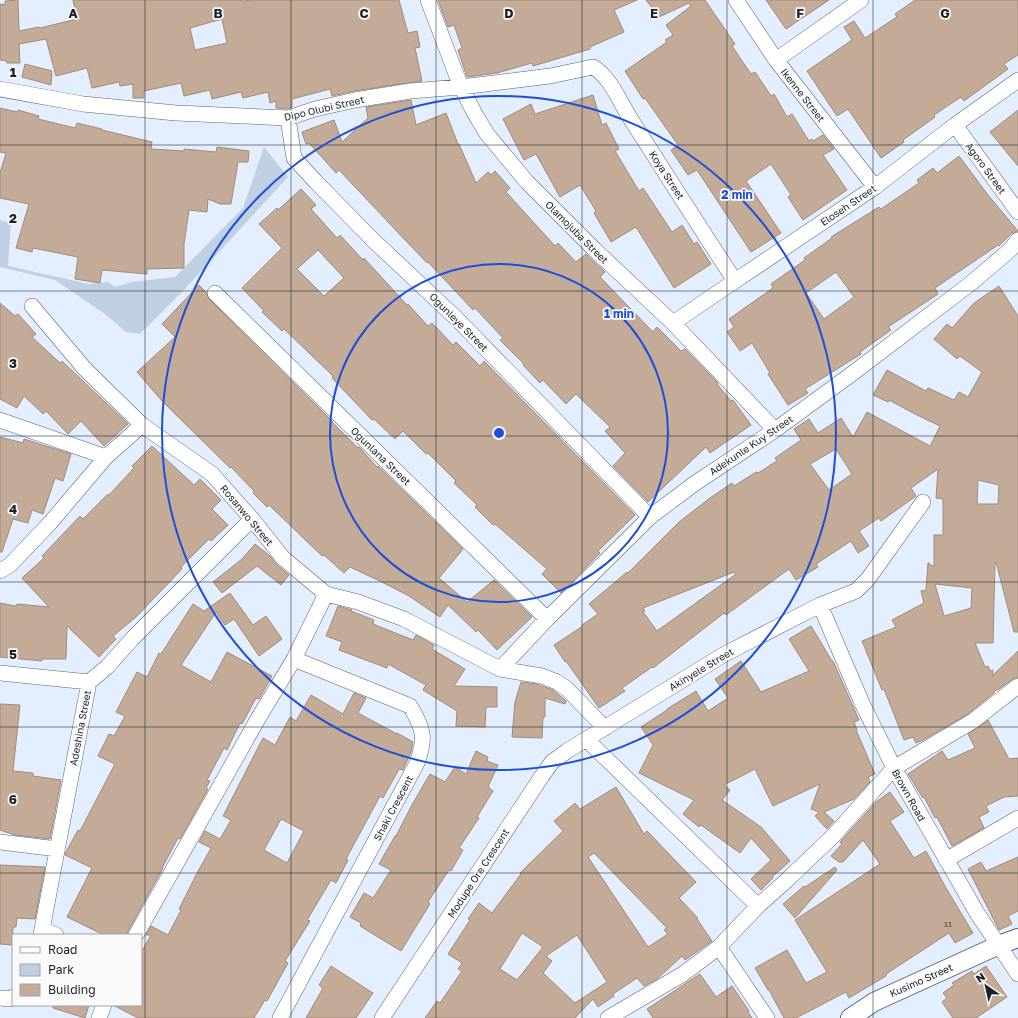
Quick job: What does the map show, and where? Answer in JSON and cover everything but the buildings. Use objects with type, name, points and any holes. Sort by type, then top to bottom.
[{"type":"street","name":"Olamojuba Street","points":[[428,0],[462,87],[474,114],[487,134],[527,182],[595,250],[673,323],[775,430]]},
{"type":"street","name":"Ikenne Street","points":[[736,0],[776,60],[875,187]]},
{"type":"street","points":[[776,60],[861,0]]},
{"type":"street","name":"Dipo Olubi Street","points":[[0,89],[83,104],[137,110],[288,118],[315,109],[355,100],[410,91],[462,87],[550,76],[593,67],[599,70]]},
{"type":"street","name":"Koya Street","points":[[599,70],[608,81],[629,117],[735,281]]},
{"type":"street","name":"Eloseh Street","points":[[673,323],[875,187],[955,125],[1018,80]]},
{"type":"street","name":"Ogunleye Street","points":[[288,118],[294,158],[298,163],[369,235],[456,318],[650,517]]},
{"type":"street","name":"Agoro Street","points":[[955,125],[1018,212]]},
{"type":"street","name":"Adekunle Kuy Street","points":[[500,669],[547,619],[650,517],[694,484],[775,430],[849,376],[970,284],[1005,255],[1018,240]]},
{"type":"street","name":"Ogunlana Street","points":[[215,293],[547,619]]},
{"type":"street","name":"Rosanwo Street","points":[[32,306],[84,368],[142,425],[212,474],[252,519],[283,558],[326,594],[358,602],[404,619],[500,669],[542,676],[557,682],[567,689],[605,728]]},
{"type":"street","points":[[0,420],[106,457]]},
{"type":"street","points":[[0,571],[10,565],[50,523],[106,457],[142,425]]},
{"type":"street","name":"Akinyele Street","points":[[586,739],[723,655],[820,605],[856,591],[868,579],[923,502]]},
{"type":"street","name":"Adeshina Street","points":[[42,932],[89,682],[107,667],[133,638],[252,519]]},
{"type":"street","points":[[137,934],[259,717],[294,659],[326,594]]},
{"type":"street","name":"Brown Road","points":[[820,605],[862,703],[894,768],[977,913],[1018,974]]},
{"type":"street","name":"Shaki Crescent","points":[[280,1018],[417,763],[422,748],[423,736],[418,718],[410,706],[294,659]]},
{"type":"street","points":[[0,673],[89,682]]},
{"type":"street","points":[[608,1018],[683,974],[718,947],[758,906],[834,835],[894,768],[974,721],[1018,686]]},
{"type":"street","points":[[586,739],[758,906]]},
{"type":"street","name":"Modupe Ore Crescent","points":[[382,1018],[552,762],[566,751],[586,739]]},
{"type":"street","points":[[946,860],[1018,818]]},
{"type":"street","points":[[0,842],[57,849]]},
{"type":"street","name":"Kusimo Street","points":[[850,1018],[874,1002],[999,945],[1018,938]]},
{"type":"street","points":[[718,947],[767,1018]]},
{"type":"street","points":[[0,998],[9,999],[12,998]]},
{"type":"street","points":[[99,1018],[104,1006]]},
{"type":"green space","points":[[264,147],[288,177],[182,292],[140,334],[126,332],[105,314],[55,280],[0,267],[0,220],[11,223],[8,266],[89,284],[108,282],[115,287],[132,282],[175,277],[243,208]]}]
